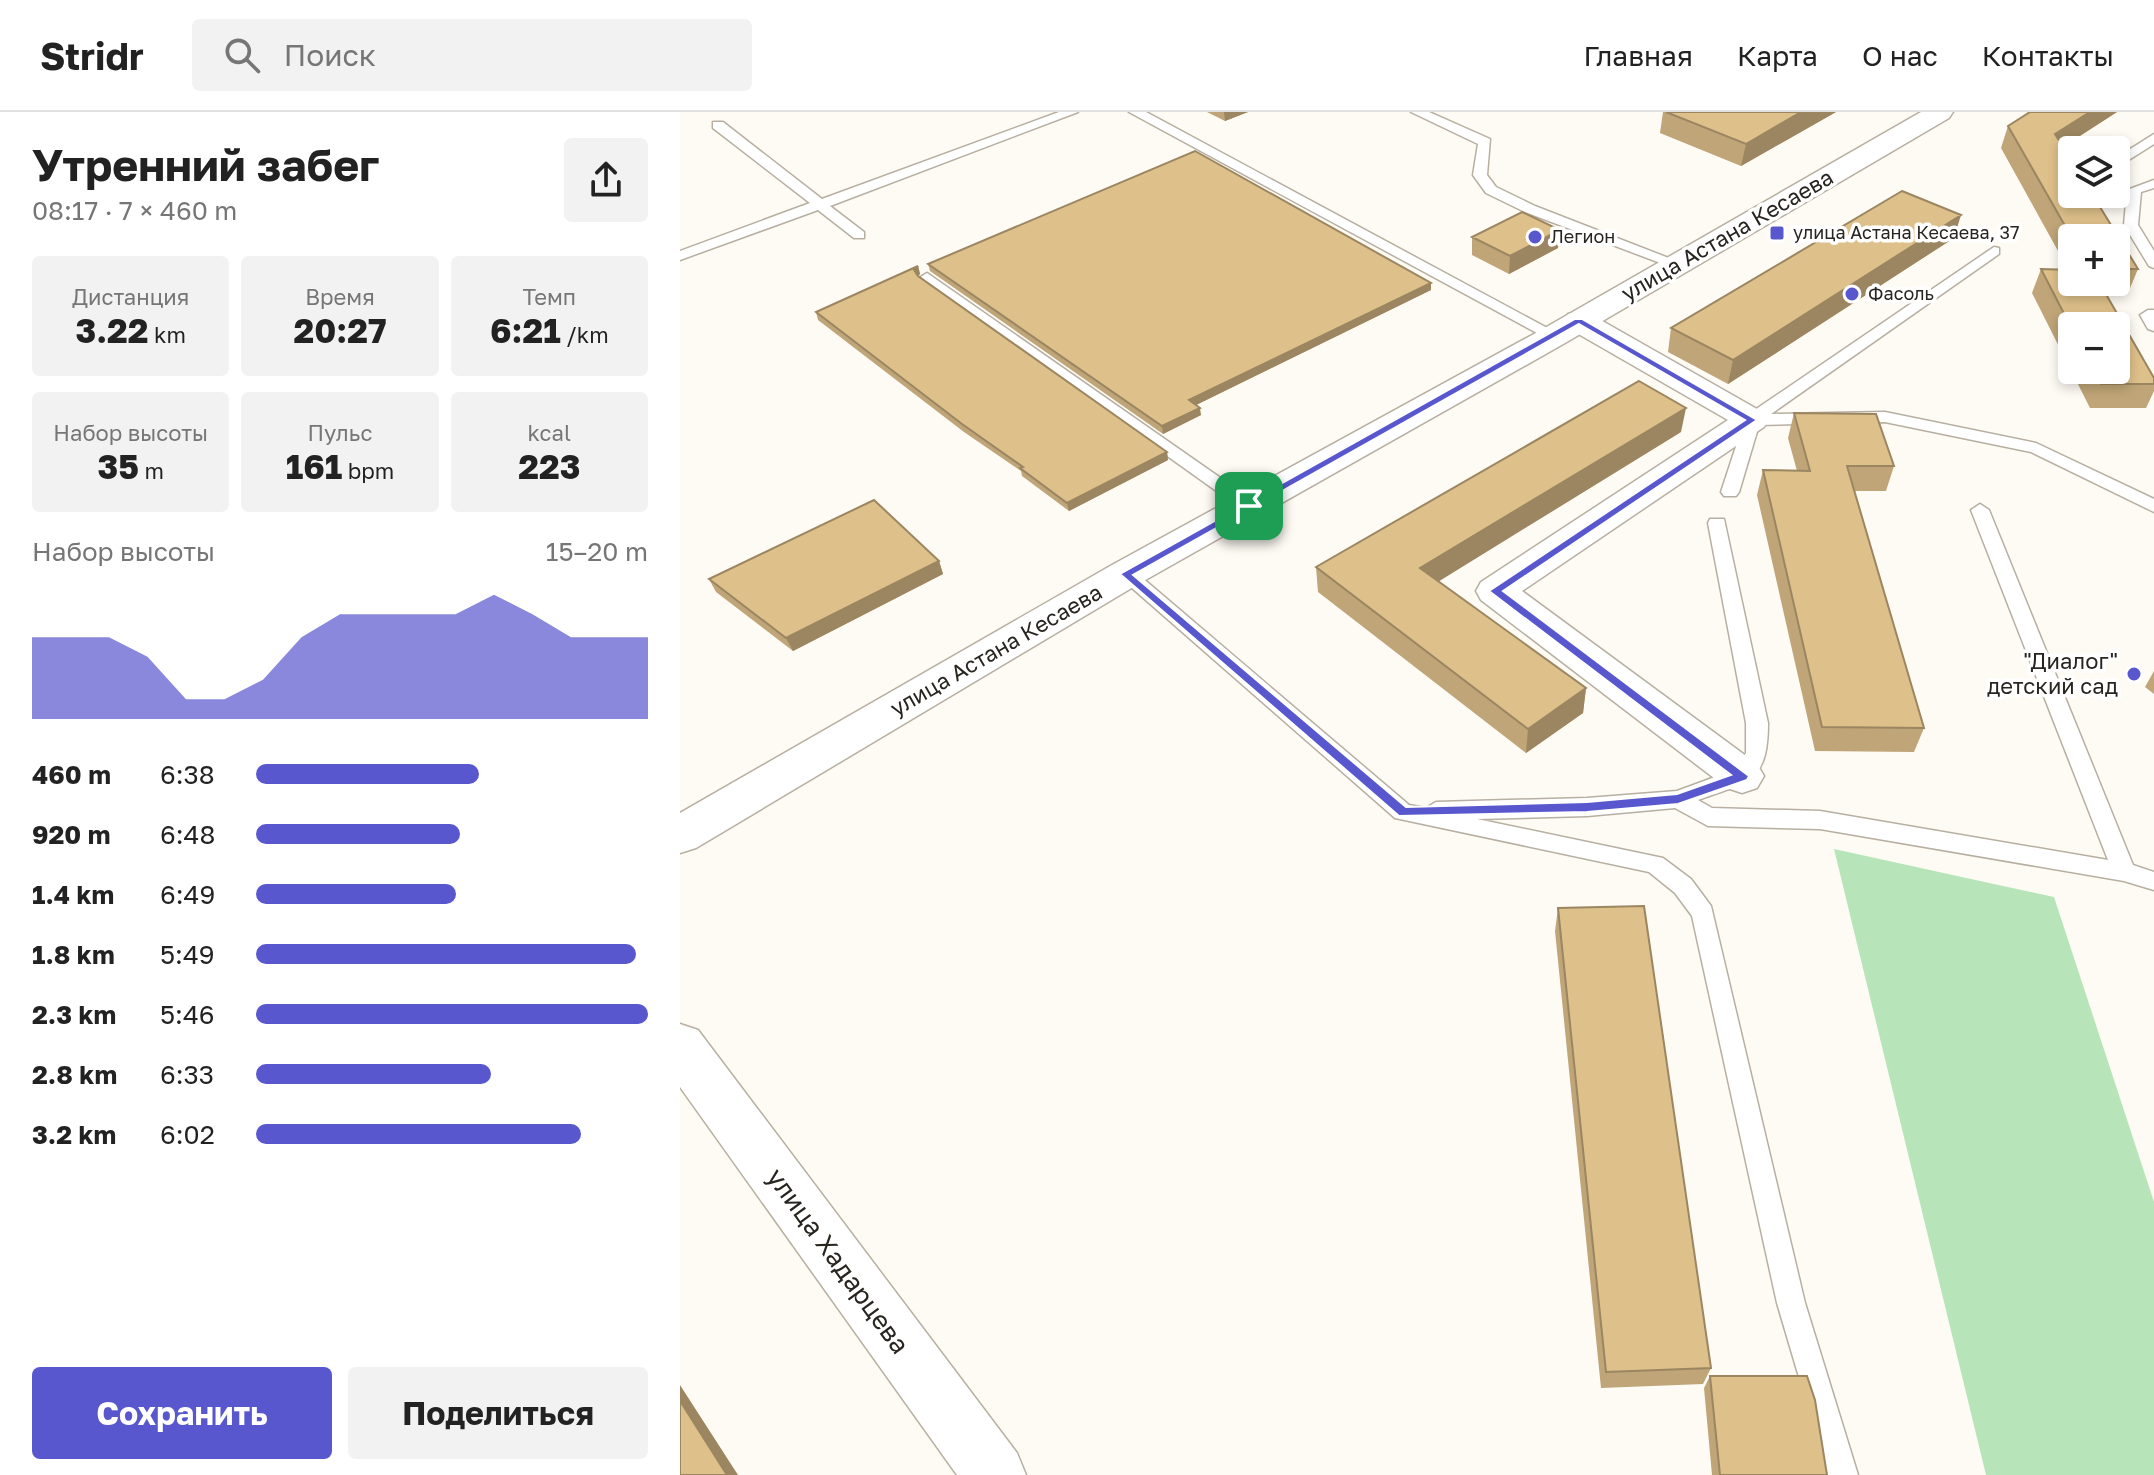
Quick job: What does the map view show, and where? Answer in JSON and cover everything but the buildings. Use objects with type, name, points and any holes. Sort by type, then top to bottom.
[{"type":"street","name":"улица Астана Кесаева","points":[[680,835],[1126,574],[1566,328],[1940,112]]},
{"type":"street","points":[[1566,328],[1752,420]]},
{"type":"street","points":[[1742,776],[1495,591],[1752,420]]},
{"type":"street","name":"улица Хадарцева","points":[[680,1046],[995,1475]]},
{"type":"lane","points":[[680,256],[1071,112]]},
{"type":"lane","points":[[1136,112],[1566,328]]},
{"type":"lane","points":[[1418,112],[1485,142],[1480,175],[1491,190],[1530,209],[1676,264]]},
{"type":"lane","points":[[718,125],[859,235]]},
{"type":"lane","points":[[2130,156],[2154,138]]},
{"type":"lane","points":[[2134,190],[2154,184]]},
{"type":"lane","points":[[2130,185],[2134,190],[2131,225],[2154,263]]},
{"type":"lane","points":[[1730,492],[1752,420],[1994,251]]},
{"type":"lane","points":[[927,278],[1249,506]]},
{"type":"lane","points":[[2154,315],[2148,315],[2154,326]]},
{"type":"lane","points":[[1752,420],[1885,417],[2036,448],[2154,506]]},
{"type":"lane","points":[[1980,510],[2124,872]]},
{"type":"lane","points":[[1403,812],[1587,807],[1678,799],[1742,776],[1757,754],[1757,723],[1717,523]]},
{"type":"lane","points":[[1126,574],[1403,812],[1655,864],[1683,886],[1703,913],[1791,1303],[1843,1475]]},
{"type":"lane","points":[[1678,799],[1708,817],[1820,820],[2124,872],[2154,881]]},
{"type":"green space","points":[[1834,849],[2054,897],[2154,1202],[2154,1475],[1986,1475]]},
{"type":"place","name":"улица Астана Кесаева, 37","points":[[1777,233]]},
{"type":"place","name":"Легион","points":[[1535,237]]},
{"type":"place","name":"Фасоль","points":[[1852,294]]},
{"type":"place","name":"\"Диалог\" детский сад","points":[[2134,674]]},
{"type":"route","points":[[1579,321],[1752,420],[1495,591],[1742,776],[1678,799],[1587,807],[1403,812],[1126,574],[1249,506],[1579,321]]}]
